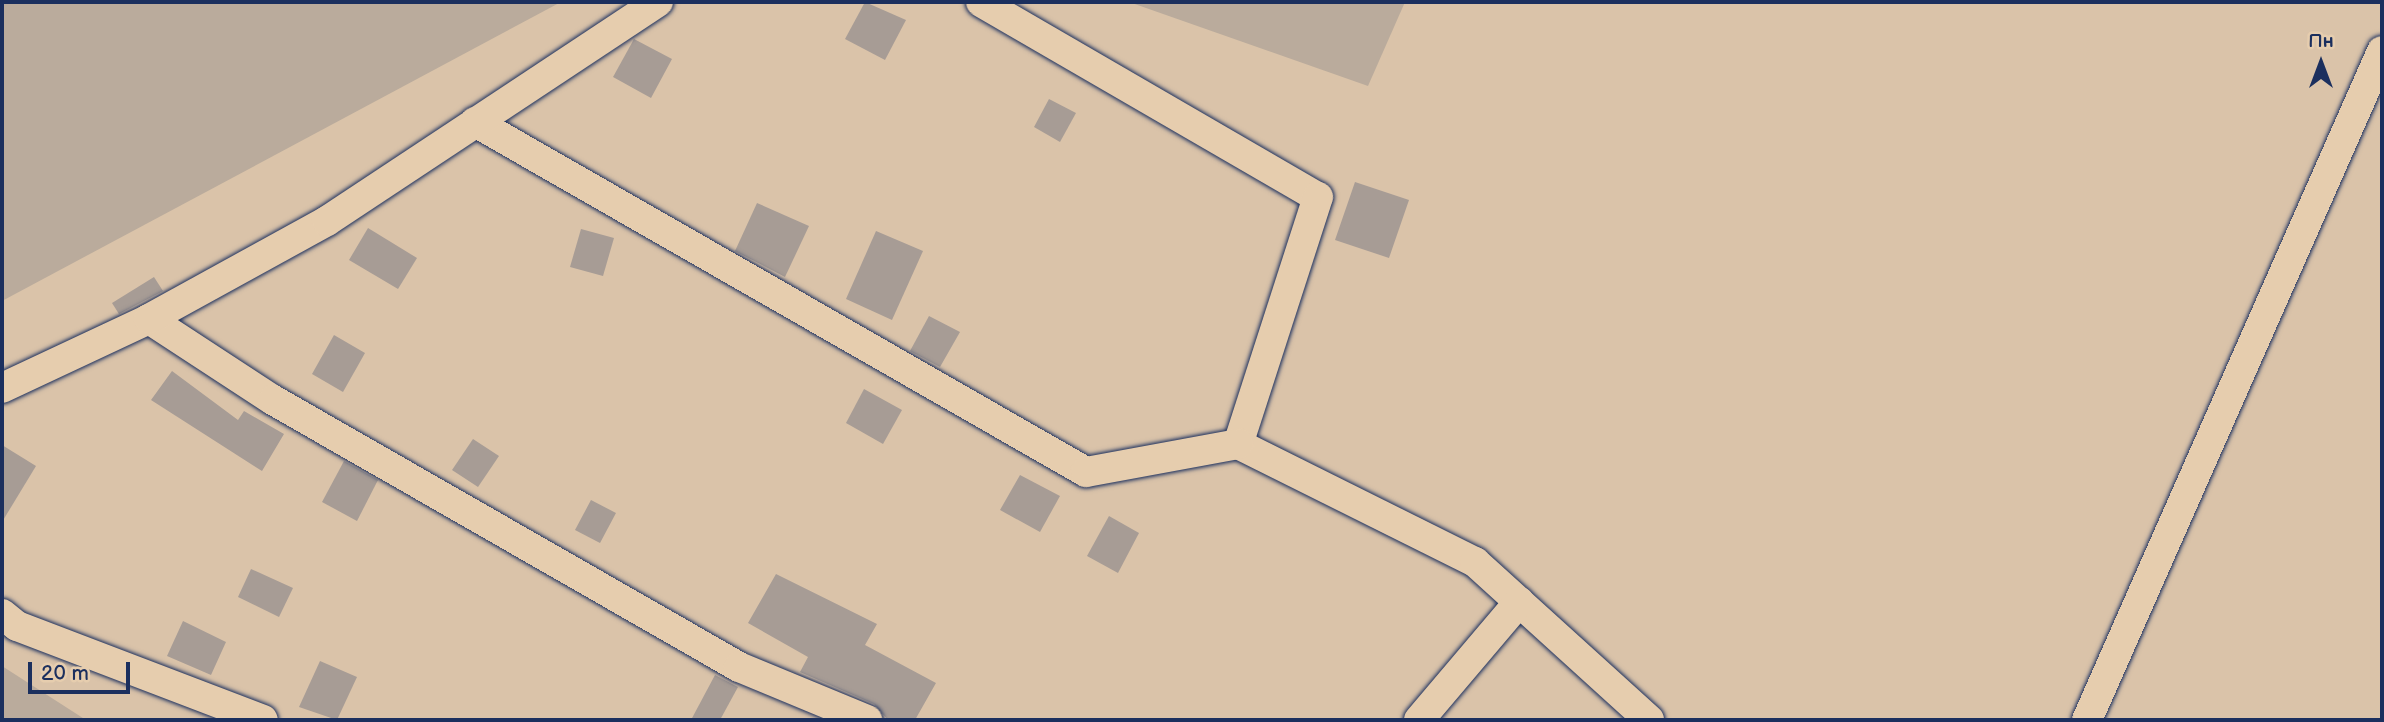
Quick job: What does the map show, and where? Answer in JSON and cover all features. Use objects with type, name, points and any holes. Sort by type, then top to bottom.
[{"type":"street","points":[[2,388],[149,319],[327,221],[658,2]]},
{"type":"street","points":[[981,2],[1318,197],[1238,444]]},
{"type":"street","points":[[2087,720],[2382,51]]},
{"type":"street","points":[[475,122],[1087,472],[1238,444],[1475,562],[1649,720]]},
{"type":"street","points":[[149,319],[272,400],[739,667],[867,720]]},
{"type":"street","points":[[1419,720],[1519,602]]},
{"type":"street","points":[[2,614],[17,626],[263,720]]},
{"type":"shaded area","points":[[2,2],[561,2],[2,301]]},
{"type":"shaded area","points":[[1129,2],[1405,2],[1368,86]]},
{"type":"shaded area","points":[[2,666],[86,720],[2,720]]},
{"type":"building","points":[[865,2],[906,20],[885,60],[845,39]]},
{"type":"building","points":[[634,39],[672,59],[651,98],[613,77]]},
{"type":"building","points":[[1049,99],[1076,113],[1060,142],[1034,127]]},
{"type":"building","points":[[1355,182],[1409,200],[1389,258],[1335,240]]},
{"type":"building","points":[[757,203],[809,226],[785,277],[735,251]]},
{"type":"building","points":[[368,228],[417,258],[398,289],[349,260]]},
{"type":"building","points":[[581,229],[614,238],[603,276],[570,267]]},
{"type":"building","points":[[876,231],[923,251],[892,320],[846,299]]},
{"type":"building","points":[[154,277],[163,291],[119,314],[112,303]]},
{"type":"building","points":[[929,316],[960,332],[940,367],[910,351]]},
{"type":"building","points":[[334,335],[365,353],[343,392],[312,374]]},
{"type":"building","points":[[172,371],[238,420],[244,411],[284,434],[262,471],[151,400]]},
{"type":"building","points":[[864,389],[902,410],[883,444],[846,423]]},
{"type":"building","points":[[473,439],[499,456],[478,487],[452,470]]},
{"type":"building","points":[[2,445],[36,466],[2,522]]},
{"type":"building","points":[[344,461],[378,480],[357,521],[322,502]]},
{"type":"building","points":[[1020,475],[1060,496],[1040,532],[1000,510]]},
{"type":"building","points":[[591,500],[616,513],[600,543],[575,530]]},
{"type":"building","points":[[1109,516],[1139,533],[1118,573],[1087,556]]},
{"type":"building","points":[[251,569],[293,588],[279,617],[238,597]]},
{"type":"building","points":[[776,574],[877,624],[865,645],[936,683],[915,720],[888,720],[874,704],[800,672],[808,657],[748,623]]},
{"type":"building","points":[[183,621],[226,642],[211,675],[167,656]]},
{"type":"building","points":[[320,661],[357,677],[337,720],[299,707]]},
{"type":"building","points":[[715,675],[738,687],[720,720],[691,720]]}]
